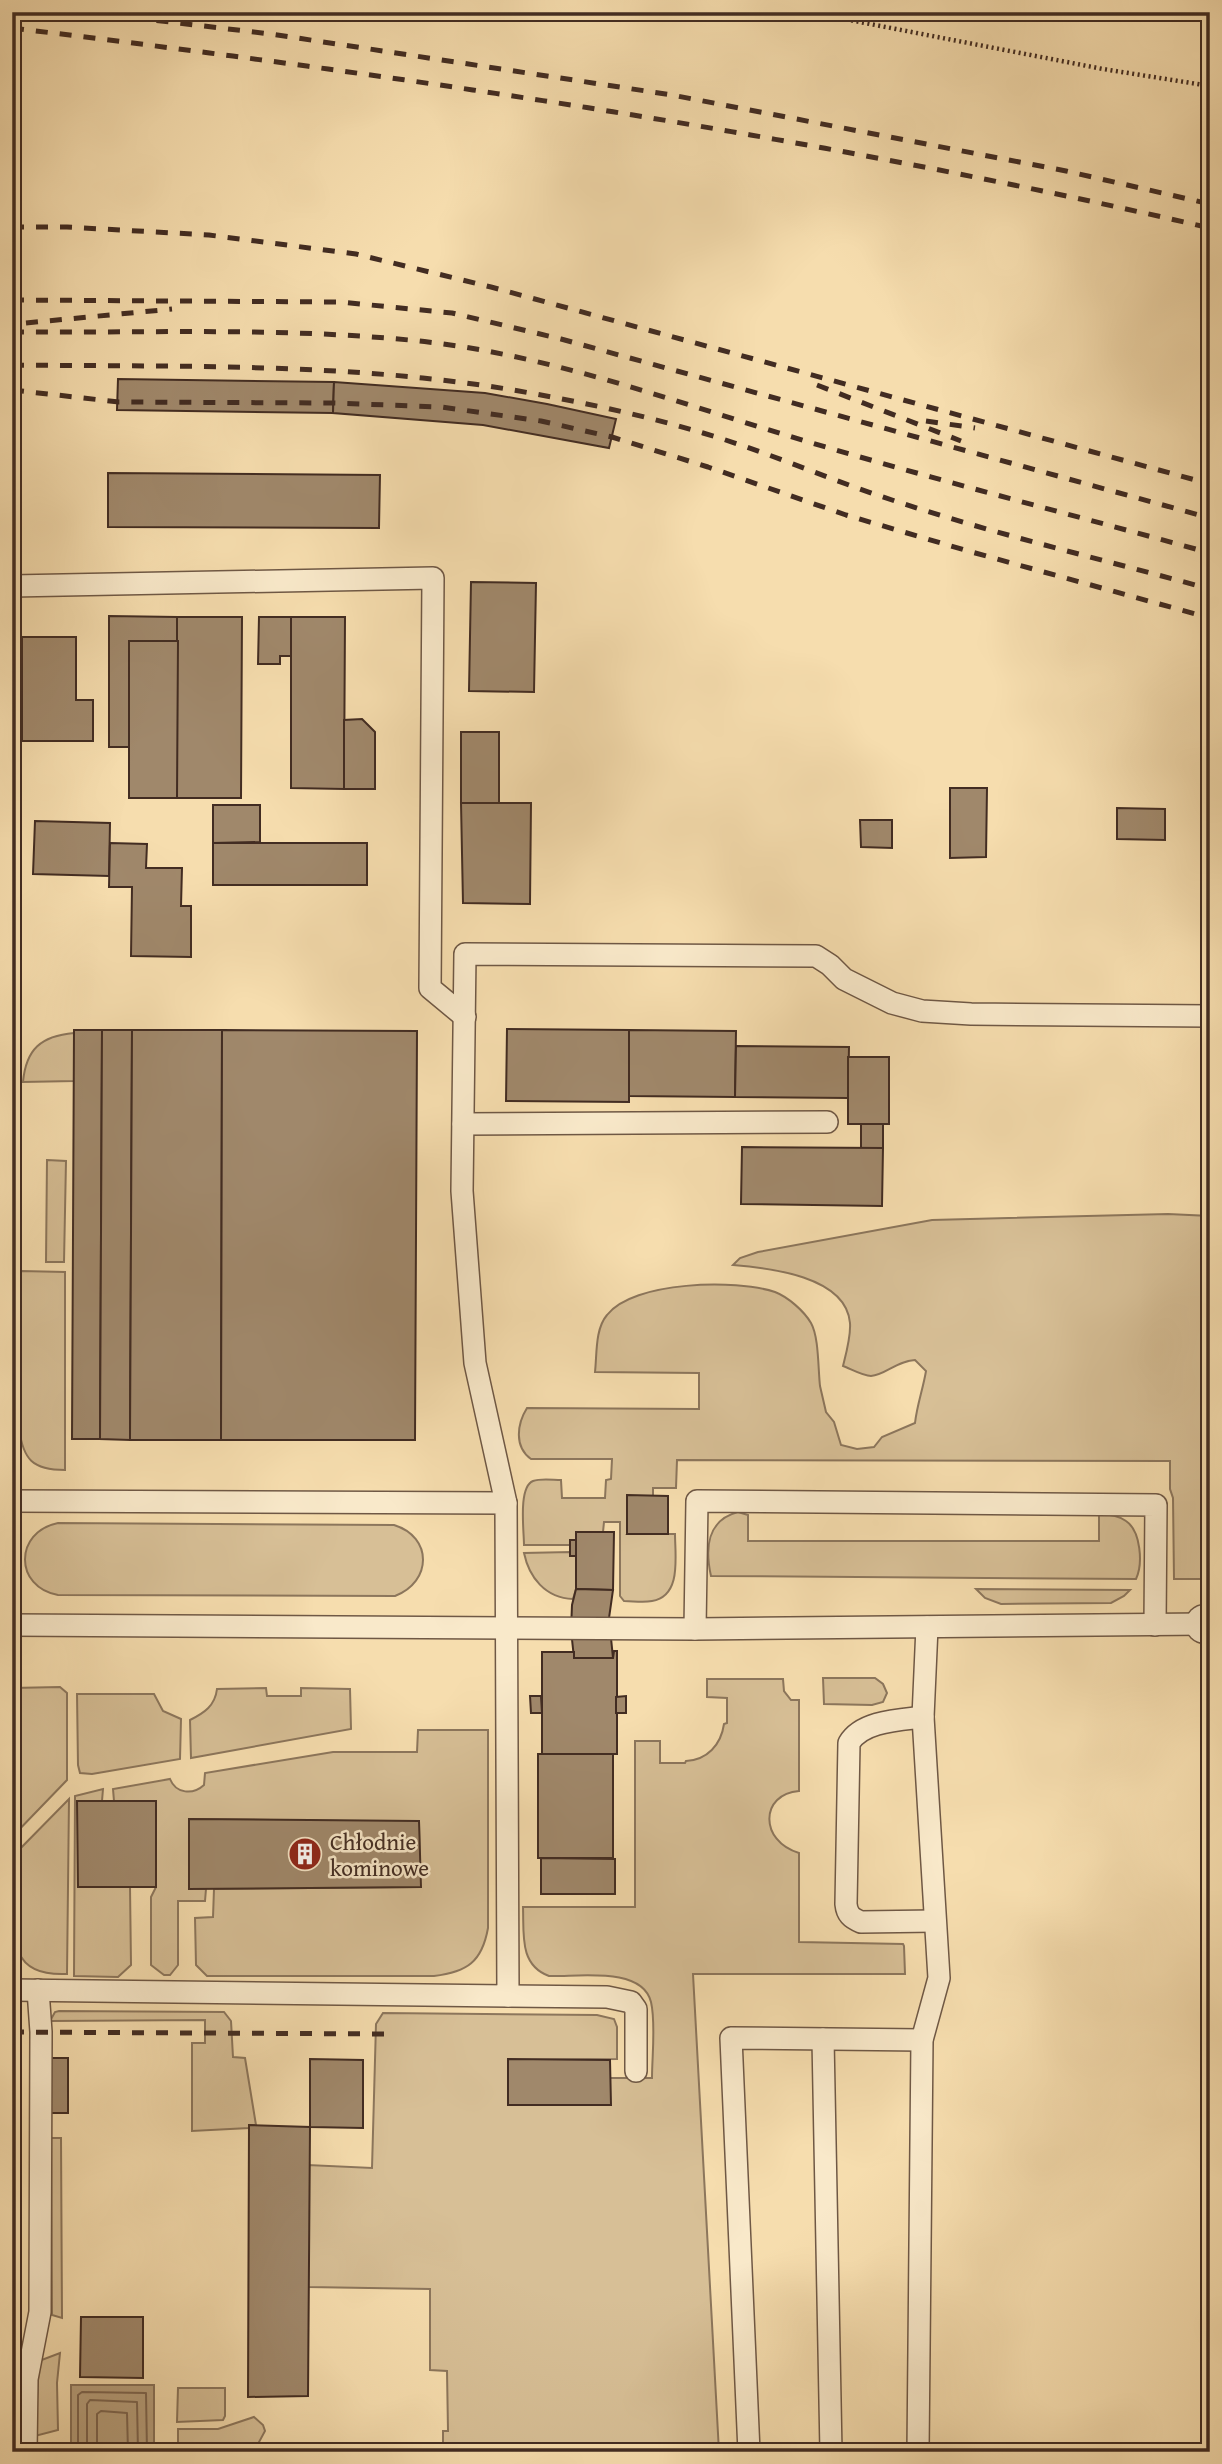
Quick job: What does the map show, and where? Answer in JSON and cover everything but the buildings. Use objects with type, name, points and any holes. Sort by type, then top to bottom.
[{"type":"lane","points":[[12,586],[433,578],[430,988],[465,1017]]},
{"type":"lane","points":[[508,1996],[506,1503],[475,1363],[462,1191],[466,954],[816,956],[844,979],[892,1003],[922,1011],[971,1014],[1210,1016]]},
{"type":"lane","points":[[463,1124],[827,1122]]},
{"type":"lane","points":[[12,1501],[506,1503]]},
{"type":"lane","points":[[695,1629],[697,1501],[1156,1505],[1155,1625]]},
{"type":"lane","points":[[12,1625],[695,1629],[1208,1624]]},
{"type":"lane","points":[[918,2452],[922,2040],[939,1978],[923,1717],[927,1627]]},
{"type":"lane","points":[[923,1717],[863,1728],[853,1735],[849,1743],[845,1904],[846,1911],[860,1922],[936,1921]]},
{"type":"lane","points":[[12,1990],[607,1997],[631,2002],[636,2010],[636,2071]]},
{"type":"lane","points":[[26,2452],[27,2379],[40,2312],[41,2032],[38,1990]]},
{"type":"lane","points":[[749,2452],[731,2038],[922,2040]]},
{"type":"lane","points":[[823,2039],[831,2452]]},
{"type":"path","points":[[808,12],[1103,69],[1210,86]]},
{"type":"shaded area","points":[[74,1033],[74,1081],[23,1082],[28,1061],[37,1046],[53,1037]]},
{"type":"shaded area","points":[[47,1160],[66,1161],[64,1262],[46,1262]]},
{"type":"shaded area","points":[[1168,1214],[1210,1216],[1210,1579],[1174,1579],[1170,1461],[677,1460],[676,1488],[653,1488],[653,1496],[627,1534],[675,1534],[676,1564],[672,1583],[662,1598],[649,1602],[624,1601],[620,1596],[620,1522],[604,1522],[603,1532],[577,1532],[576,1540],[570,1540],[570,1545],[524,1545],[524,1500],[528,1485],[533,1481],[561,1480],[562,1498],[605,1498],[606,1480],[611,1479],[612,1459],[531,1459],[522,1448],[519,1435],[527,1408],[699,1409],[699,1373],[595,1372],[600,1327],[607,1315],[620,1304],[661,1289],[686,1286],[736,1285],[780,1294],[800,1309],[814,1329],[820,1386],[826,1412],[834,1422],[841,1445],[857,1449],[874,1447],[882,1437],[915,1423],[926,1371],[915,1360],[871,1376],[843,1366],[850,1323],[845,1307],[835,1295],[821,1285],[785,1272],[733,1265],[740,1258],[758,1252],[932,1220]]},
{"type":"shaded area","points":[[21,1271],[65,1272],[65,1470],[37,1465],[27,1455],[21,1439]]},
{"type":"shaded area","points":[[738,1512],[748,1515],[748,1541],[1099,1541],[1099,1514],[1106,1514],[1126,1521],[1135,1532],[1140,1565],[1136,1579],[711,1576],[708,1556],[714,1529],[728,1516]]},
{"type":"shaded area","points":[[58,1523],[394,1525],[416,1539],[423,1560],[416,1581],[395,1596],[58,1595],[33,1582],[25,1559],[33,1537],[44,1528]]},
{"type":"shaded area","points":[[570,1552],[570,1556],[576,1556],[576,1589],[573,1599],[554,1595],[540,1585],[526,1562],[524,1553]]},
{"type":"shaded area","points":[[976,1589],[1130,1590],[1111,1603],[1001,1604],[985,1598]]},
{"type":"shaded area","points":[[823,1678],[875,1678],[883,1684],[887,1693],[883,1702],[872,1705],[824,1704]]},
{"type":"shaded area","points":[[707,1679],[783,1679],[784,1691],[791,1700],[799,1700],[799,1791],[786,1794],[777,1800],[769,1819],[777,1839],[799,1853],[799,1942],[903,1944],[905,1974],[693,1974],[719,2452],[443,2452],[443,2431],[448,2431],[447,2371],[430,2370],[430,2289],[308,2287],[308,2165],[372,2168],[376,2024],[383,2013],[597,2015],[614,2019],[617,2027],[617,2059],[508,2060],[509,2105],[610,2105],[610,2078],[652,2078],[653,2020],[651,2002],[645,1991],[622,1978],[592,1975],[549,1976],[539,1971],[532,1964],[525,1948],[523,1907],[635,1907],[635,1741],[660,1741],[660,1763],[685,1763],[712,1750],[720,1738],[724,1724],[727,1723],[727,1698],[707,1697]]},
{"type":"shaded area","points":[[60,1687],[67,1693],[67,1780],[12,1837],[12,1688]]},
{"type":"shaded area","points":[[266,1688],[267,1696],[301,1696],[301,1688],[350,1689],[351,1729],[191,1758],[190,1720],[208,1708],[217,1689]]},
{"type":"shaded area","points":[[77,1694],[154,1694],[163,1711],[181,1719],[180,1759],[92,1774],[80,1773]]},
{"type":"shaded area","points":[[418,1730],[488,1730],[488,1928],[482,1949],[471,1963],[456,1972],[434,1976],[207,1976],[196,1965],[195,1918],[213,1917],[214,1889],[420,1887],[419,1822],[190,1819],[189,1888],[206,1889],[205,1901],[178,1901],[178,1965],[170,1975],[164,1975],[151,1965],[151,1897],[156,1887],[156,1801],[114,1801],[113,1789],[170,1779],[176,1788],[190,1791],[204,1785],[205,1773],[333,1752],[417,1752]]},
{"type":"shaded area","points":[[103,1789],[102,1801],[78,1801],[78,1887],[130,1887],[131,1965],[118,1977],[74,1976],[75,1796]]},
{"type":"shaded area","points":[[69,1799],[67,1974],[46,1973],[31,1967],[22,1958],[17,1945],[15,1913],[18,1877],[12,1877],[12,1857]]},
{"type":"shaded area","points":[[55,2012],[224,2012],[231,2021],[233,2057],[245,2058],[256,2125],[249,2125],[249,2128],[192,2131],[192,2043],[205,2043],[205,2020],[50,2021]]},
{"type":"shaded area","points":[[51,2138],[61,2138],[62,2318],[52,2315]]},
{"type":"shaded area","points":[[60,2353],[57,2383],[58,2430],[35,2436],[39,2361]]},
{"type":"shaded area","points":[[178,2388],[225,2388],[223,2420],[177,2422]]},
{"type":"shaded area","points":[[254,2417],[263,2425],[265,2431],[258,2444],[243,2448],[190,2446],[189,2452],[178,2452],[178,2429],[218,2429]]},
{"type":"water","points":[[71,2385],[154,2385],[154,2452],[71,2452]]},
{"type":"railway","points":[[85,12],[271,34],[672,95],[1066,171],[1210,204]]},
{"type":"railway","points":[[12,28],[313,67],[614,112],[913,165],[1210,228]]},
{"type":"railway","points":[[12,227],[67,227],[209,235],[356,254],[491,287],[1210,484]]},
{"type":"railway","points":[[12,300],[340,302],[452,313],[561,339],[1210,518]]},
{"type":"railway","points":[[26,323],[172,309]]},
{"type":"railway","points":[[12,332],[317,334],[419,341],[469,348],[568,369],[862,457],[1210,553]]},
{"type":"railway","points":[[12,365],[278,368],[410,377],[541,395],[683,427],[934,513],[1210,589]]},
{"type":"railway","points":[[817,385],[961,441]]},
{"type":"railway","points":[[12,390],[119,402],[334,403],[441,407],[541,421],[612,437],[846,515],[1210,618]]},
{"type":"railway","points":[[926,421],[975,428]]},
{"type":"railway","points":[[12,2032],[393,2034]]},
{"type":"place","name":"Chłodnie kominowe","points":[[305,1854]]}]
